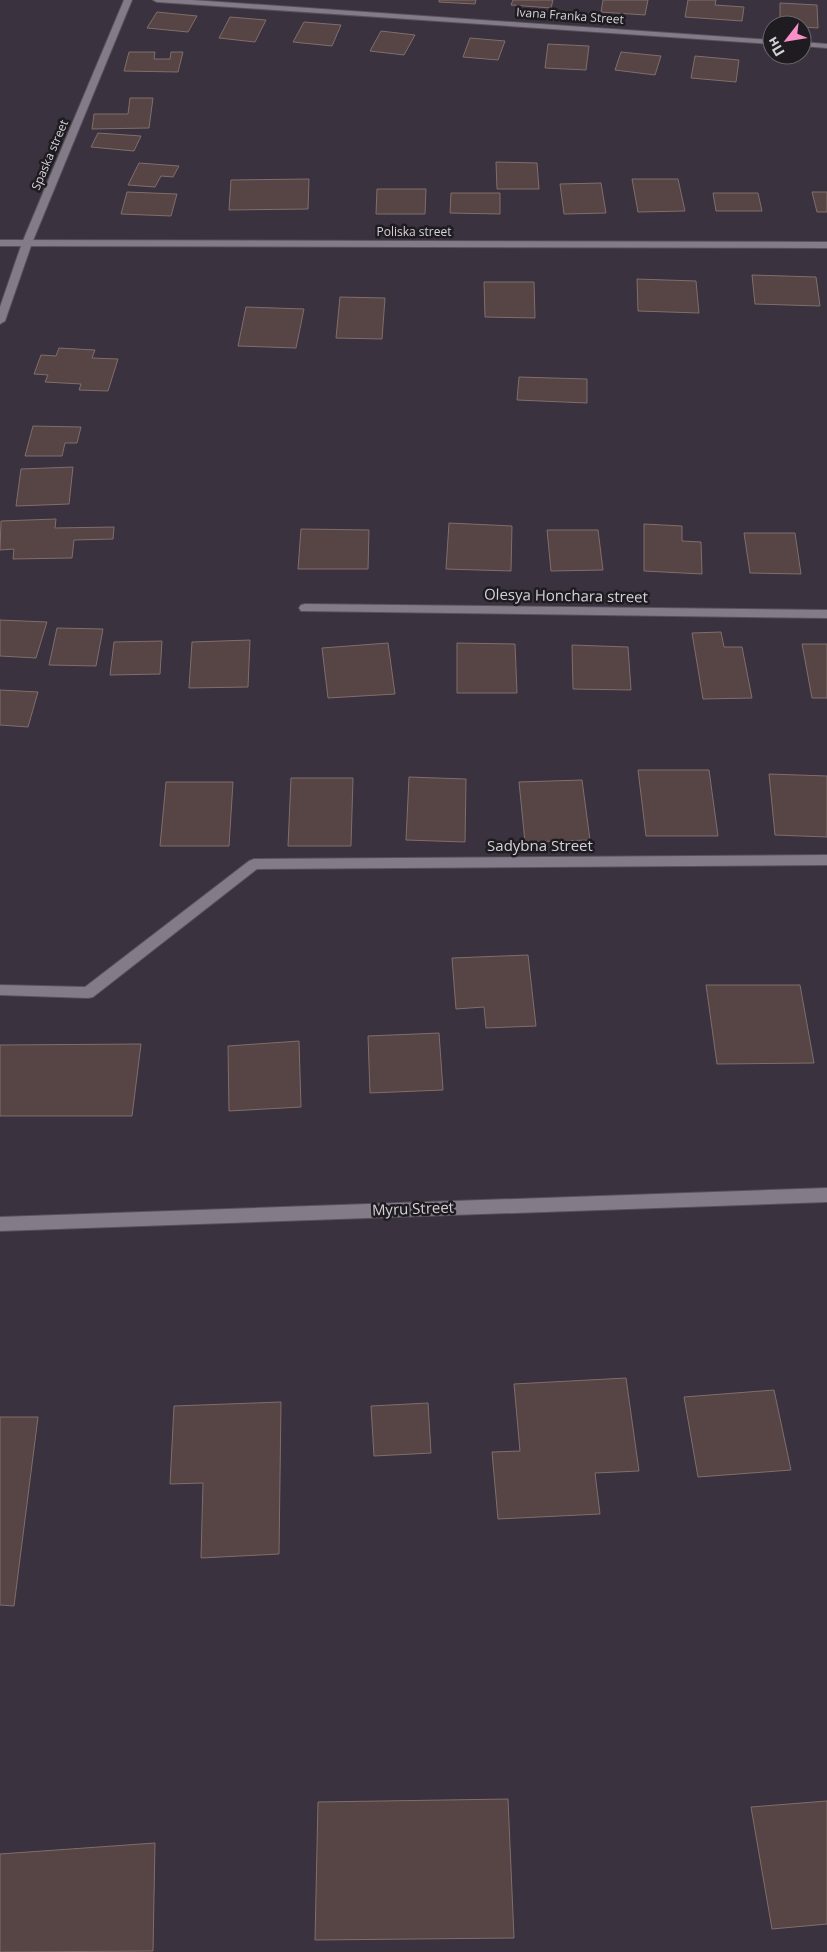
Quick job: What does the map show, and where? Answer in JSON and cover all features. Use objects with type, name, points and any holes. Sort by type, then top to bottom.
[{"type":"street","name":"Spaska street","points":[[0,321],[27,243],[128,0]]},
{"type":"street","name":"Ivana Franka Street","points":[[157,0],[762,41]]},
{"type":"street","points":[[812,45],[827,46]]},
{"type":"street","name":"Poliska street","points":[[0,243],[827,245]]},
{"type":"street","name":"Olesya Honchara street","points":[[305,608],[827,614]]},
{"type":"street","name":"Sadybna Street","points":[[0,990],[88,993],[254,864],[827,860]]},
{"type":"street","name":"Myru Street","points":[[0,1224],[827,1195]]},
{"type":"building","points":[[439,0],[476,0],[475,4],[439,2]]},
{"type":"building","points":[[513,0],[553,0],[551,8],[511,5]]},
{"type":"building","points":[[603,0],[648,0],[645,15],[601,12]]},
{"type":"building","points":[[688,0],[716,0],[715,5],[744,7],[742,21],[685,17]]},
{"type":"building","points":[[780,3],[817,5],[818,28],[812,28],[812,15],[780,15]]},
{"type":"building","points":[[157,12],[197,16],[188,32],[147,28]]},
{"type":"building","points":[[230,17],[266,20],[255,42],[219,38]]},
{"type":"building","points":[[304,22],[341,25],[332,46],[293,42]]},
{"type":"building","points":[[381,31],[415,35],[404,55],[370,51]]},
{"type":"building","points":[[470,38],[505,41],[498,60],[463,57]]},
{"type":"building","points":[[548,44],[589,46],[586,70],[545,68]]},
{"type":"building","points":[[129,52],[155,52],[154,59],[170,59],[171,52],[183,52],[178,72],[124,71]]},
{"type":"building","points":[[621,52],[661,56],[655,75],[615,70]]},
{"type":"building","points":[[695,56],[739,60],[736,82],[691,78]]},
{"type":"building","points":[[130,98],[153,98],[149,128],[92,129],[94,114],[128,114]]},
{"type":"building","points":[[98,133],[141,136],[134,151],[91,147]]},
{"type":"building","points":[[496,162],[537,163],[539,189],[497,189]]},
{"type":"building","points":[[139,163],[179,166],[173,177],[161,176],[155,187],[128,185]]},
{"type":"building","points":[[309,179],[308,209],[229,210],[231,180]]},
{"type":"building","points":[[632,179],[678,179],[685,211],[638,212]]},
{"type":"building","points":[[601,183],[606,213],[564,214],[560,184]]},
{"type":"building","points":[[377,189],[426,189],[425,214],[376,214]]},
{"type":"building","points":[[127,192],[177,194],[171,216],[121,214]]},
{"type":"building","points":[[812,192],[827,192],[827,212],[817,212]]},
{"type":"building","points":[[451,193],[500,193],[500,214],[450,213]]},
{"type":"building","points":[[713,193],[758,193],[762,211],[716,211]]},
{"type":"building","points":[[752,275],[816,277],[820,306],[755,304]]},
{"type":"building","points":[[637,279],[696,281],[699,313],[638,311]]},
{"type":"building","points":[[484,282],[534,282],[535,318],[485,317]]},
{"type":"building","points":[[340,297],[385,298],[382,339],[336,338]]},
{"type":"building","points":[[246,307],[304,309],[296,348],[238,346]]},
{"type":"building","points":[[59,348],[95,350],[92,358],[118,359],[108,391],[79,390],[81,384],[45,382],[48,375],[34,374],[41,355],[56,356]]},
{"type":"building","points":[[519,377],[587,379],[587,403],[517,400]]},
{"type":"building","points":[[33,426],[81,427],[77,443],[65,443],[62,456],[25,456]]},
{"type":"building","points":[[73,467],[69,504],[16,506],[21,469]]},
{"type":"building","points":[[56,519],[55,528],[114,527],[113,539],[74,540],[72,558],[13,559],[14,549],[0,550],[1,521]]},
{"type":"building","points":[[449,523],[512,526],[511,571],[446,569]]},
{"type":"building","points":[[644,524],[682,526],[682,541],[701,542],[702,574],[644,571]]},
{"type":"building","points":[[301,529],[369,530],[368,569],[298,569]]},
{"type":"building","points":[[547,530],[598,530],[603,570],[551,571]]},
{"type":"building","points":[[744,533],[795,533],[801,574],[750,573]]},
{"type":"building","points":[[0,620],[47,622],[36,658],[0,656]]},
{"type":"building","points":[[57,628],[103,629],[96,666],[49,665]]},
{"type":"building","points":[[721,632],[724,647],[742,647],[752,698],[703,699],[692,633]]},
{"type":"building","points":[[250,640],[248,687],[189,688],[192,642]]},
{"type":"building","points":[[162,641],[160,674],[110,675],[114,642]]},
{"type":"building","points":[[388,643],[395,694],[328,698],[322,648]]},
{"type":"building","points":[[457,643],[515,644],[517,693],[457,693]]},
{"type":"building","points":[[802,644],[827,644],[827,698],[812,698]]},
{"type":"building","points":[[572,645],[628,647],[631,690],[573,689]]},
{"type":"building","points":[[0,690],[38,692],[28,727],[0,725]]},
{"type":"building","points":[[638,770],[709,770],[718,836],[646,836]]},
{"type":"building","points":[[769,774],[827,776],[827,837],[775,835]]},
{"type":"building","points":[[409,777],[466,779],[465,842],[406,840]]},
{"type":"building","points":[[291,778],[353,778],[351,846],[288,846]]},
{"type":"building","points":[[582,780],[590,840],[525,842],[519,782]]},
{"type":"building","points":[[166,782],[233,782],[229,846],[160,846]]},
{"type":"building","points":[[528,955],[536,1026],[486,1028],[484,1007],[456,1009],[452,958]]},
{"type":"building","points":[[706,985],[800,985],[814,1063],[717,1064]]},
{"type":"building","points":[[439,1033],[443,1090],[370,1093],[368,1036]]},
{"type":"building","points":[[299,1041],[301,1107],[229,1111],[228,1046]]},
{"type":"building","points":[[141,1044],[132,1116],[0,1116],[0,1045]]},
{"type":"building","points":[[626,1378],[639,1471],[595,1473],[600,1514],[498,1519],[492,1452],[520,1451],[514,1384]]},
{"type":"building","points":[[774,1390],[791,1470],[698,1477],[684,1397]]},
{"type":"building","points":[[281,1402],[279,1554],[201,1558],[203,1483],[170,1484],[174,1406]]},
{"type":"building","points":[[428,1403],[431,1453],[374,1456],[371,1406]]},
{"type":"building","points":[[0,1417],[38,1417],[14,1606],[0,1605]]},
{"type":"building","points":[[508,1799],[514,1938],[315,1940],[318,1802]]},
{"type":"building","points":[[827,1801],[827,1924],[772,1929],[751,1807]]},
{"type":"building","points":[[155,1843],[153,1951],[0,1952],[0,1854]]}]
